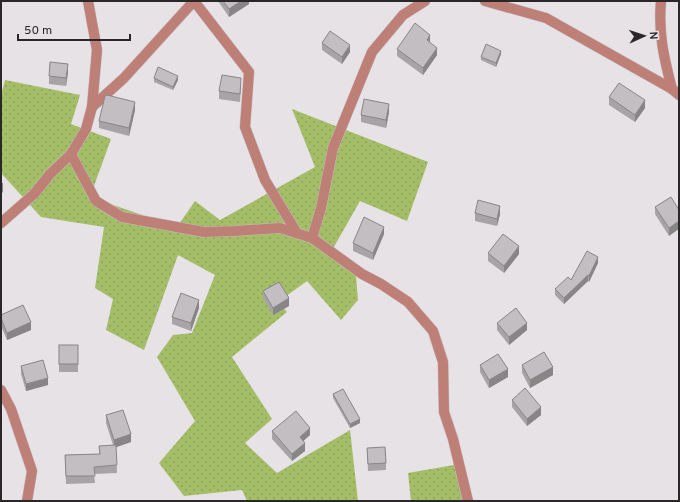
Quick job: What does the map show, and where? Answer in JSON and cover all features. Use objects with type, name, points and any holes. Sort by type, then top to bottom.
[{"type":"street","points":[[1,223],[34,194],[51,173],[71,154],[86,129],[92,107],[97,50],[88,1]]},
{"type":"street","points":[[92,107],[124,78],[194,1],[249,72],[245,127],[265,180],[297,233]]},
{"type":"street","points":[[312,238],[333,148],[372,52],[402,15],[425,1]]},
{"type":"street","points":[[485,1],[546,18],[676,92]]},
{"type":"street","points":[[661,1],[660,16],[662,49],[676,92]]},
{"type":"street","points":[[71,154],[96,201],[122,217],[204,232],[280,228],[297,233],[312,238],[362,274],[381,284],[408,302],[433,331],[444,362],[444,412],[453,439],[468,501]]},
{"type":"street","points":[[1,390],[11,409],[32,471],[27,501]]},
{"type":"green space","points":[[5,80],[80,95],[71,124],[111,139],[90,197],[177,227],[195,201],[220,220],[315,167],[292,109],[428,162],[407,221],[360,201],[331,252],[355,263],[358,300],[341,320],[307,281],[278,302],[287,312],[232,357],[272,419],[245,443],[277,473],[350,430],[358,501],[247,501],[242,490],[184,496],[159,463],[195,421],[157,357],[173,335],[192,333],[215,275],[178,255],[144,350],[106,330],[113,299],[95,288],[104,227],[41,217],[1,173],[1,96]]},
{"type":"green space","points":[[454,465],[466,501],[411,501],[408,473]]},
{"type":"building","points":[[223,1],[241,1],[229,9]]},
{"type":"building","points":[[415,23],[430,35],[427,40],[437,48],[423,68],[397,49]]},
{"type":"building","points":[[330,31],[350,45],[342,57],[322,43]]},
{"type":"building","points":[[486,44],[501,51],[496,63],[481,57]]},
{"type":"building","points":[[50,62],[68,64],[66,78],[49,76]]},
{"type":"building","points":[[158,67],[178,76],[173,87],[154,78]]},
{"type":"building","points":[[222,75],[241,78],[240,94],[219,91]]},
{"type":"building","points":[[619,83],[645,100],[635,115],[609,97]]},
{"type":"building","points":[[107,95],[135,102],[129,128],[99,121],[105,96]]},
{"type":"building","points":[[364,99],[389,104],[386,120],[361,115]]},
{"type":"building","points":[[671,197],[679,210],[679,221],[669,228],[655,207]]},
{"type":"building","points":[[478,200],[500,206],[497,219],[475,213]]},
{"type":"building","points":[[364,217],[384,227],[373,253],[353,243]]},
{"type":"building","points":[[503,234],[519,246],[504,266],[488,253]]},
{"type":"building","points":[[587,251],[598,257],[589,276],[588,275],[564,298],[555,289],[568,277],[571,280]]},
{"type":"building","points":[[279,282],[289,298],[273,308],[263,291]]},
{"type":"building","points":[[181,293],[199,300],[191,323],[172,317]]},
{"type":"building","points":[[23,305],[31,322],[7,333],[1,315]]},
{"type":"building","points":[[516,308],[527,323],[509,337],[497,323]]},
{"type":"building","points":[[59,345],[78,345],[78,364],[59,364]]},
{"type":"building","points":[[544,352],[553,367],[530,380],[522,365]]},
{"type":"building","points":[[498,354],[508,369],[489,380],[480,365]]},
{"type":"building","points":[[43,360],[48,378],[26,384],[21,366]]},
{"type":"building","points":[[525,388],[541,407],[527,419],[512,400]]},
{"type":"building","points":[[343,389],[360,419],[350,424],[333,394]]},
{"type":"building","points":[[123,410],[131,434],[114,440],[106,415]]},
{"type":"building","points":[[296,411],[310,428],[300,437],[305,443],[292,454],[272,431]]},
{"type":"building","points":[[116,445],[117,465],[94,467],[95,476],[66,476],[65,455],[100,454],[99,446]]},
{"type":"building","points":[[385,447],[386,463],[368,464],[367,448]]}]
